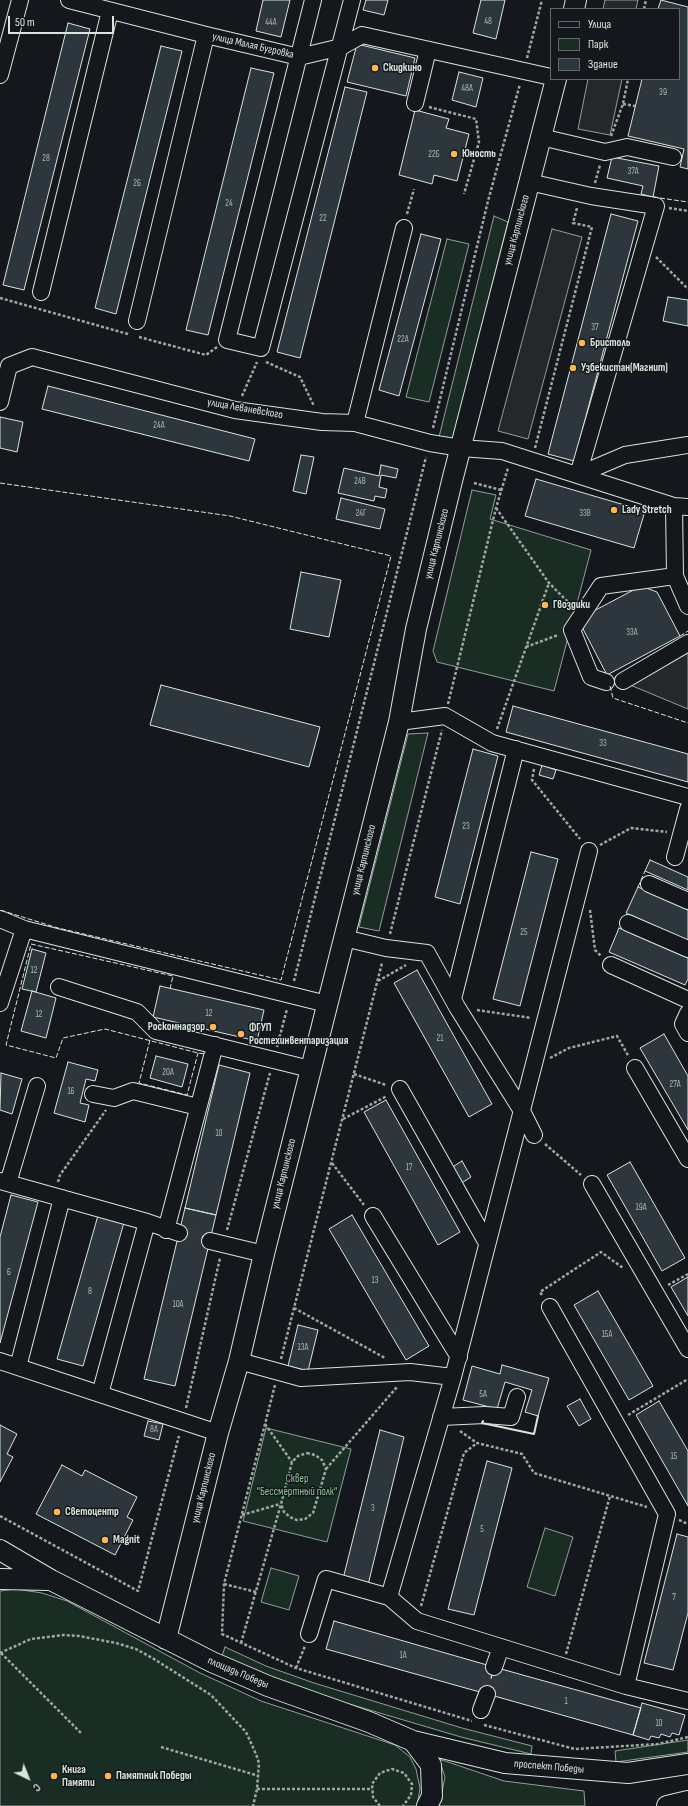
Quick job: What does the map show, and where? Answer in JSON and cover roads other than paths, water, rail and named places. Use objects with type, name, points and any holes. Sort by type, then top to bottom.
[{"type":"main road","name":"улица Карпинского","points":[[166,1640],[218,1434],[239,1361],[310,1069],[399,722],[416,629],[556,80]]},
{"type":"main road","points":[[0,1550],[51,1580]]},
{"type":"main road","name":"площадь Победы","points":[[0,1579],[51,1580],[166,1640],[212,1662],[268,1686],[369,1722],[413,1741],[431,1765],[432,1796],[427,1806]]},
{"type":"main road","name":"проспект Победы","points":[[413,1741],[505,1763],[628,1773],[688,1764]]},
{"type":"main road","points":[[667,1806],[688,1801]]},
{"type":"street","points":[[0,75],[20,0]]},
{"type":"street","name":"улица Малая Бугровка","points":[[69,0],[299,57],[341,48],[362,35],[550,77]]},
{"type":"street","points":[[312,0],[299,57],[227,340],[260,353],[341,48],[352,0]]},
{"type":"street","points":[[41,292],[110,11]]},
{"type":"street","points":[[137,321],[206,35]]},
{"type":"street","points":[[415,103],[428,50]]},
{"type":"street","points":[[541,137],[604,152],[627,147],[673,157]]},
{"type":"street","points":[[529,182],[581,194],[656,206],[578,475]]},
{"type":"street","points":[[355,423],[404,228]]},
{"type":"street","name":"улица Леваневского","points":[[0,402],[9,366],[32,357],[235,410],[322,422],[355,423],[430,443],[461,448],[502,451],[681,506]]},
{"type":"street","points":[[578,475],[625,454],[688,445]]},
{"type":"street","points":[[681,506],[676,576],[688,606]]},
{"type":"street","points":[[606,682],[591,677],[572,630],[601,586],[676,576]]},
{"type":"street","points":[[623,681],[688,642]]},
{"type":"street","points":[[399,722],[445,716],[492,743],[688,797]]},
{"type":"street","points":[[455,1003],[516,749]]},
{"type":"street","points":[[675,857],[688,809]]},
{"type":"street","points":[[389,1597],[459,1357],[486,1243],[534,1066],[589,850]]},
{"type":"street","points":[[649,884],[688,901]]},
{"type":"street","points":[[0,919],[24,929],[327,1004]]},
{"type":"street","points":[[628,923],[688,949]]},
{"type":"street","points":[[0,1003],[24,929]]},
{"type":"street","points":[[344,938],[386,948],[427,953],[455,1003],[522,1111],[534,1135]]},
{"type":"street","points":[[611,965],[688,1000]]},
{"type":"street","points":[[59,987],[137,1012],[156,1031],[310,1069]]},
{"type":"street","points":[[688,1013],[683,1024],[688,1033]]},
{"type":"street","points":[[36,1086],[4,1182],[147,1222],[173,1232],[198,1107],[215,1045]]},
{"type":"street","points":[[635,1068],[688,1159]]},
{"type":"street","points":[[400,1089],[486,1243]]},
{"type":"street","points":[[93,1094],[114,1098],[133,1091],[198,1107]]},
{"type":"street","points":[[592,1184],[688,1349]]},
{"type":"street","points":[[18,1367],[57,1197]]},
{"type":"street","points":[[373,1216],[459,1357]]},
{"type":"street","points":[[100,1394],[147,1222]]},
{"type":"street","points":[[217,1242],[264,1254]]},
{"type":"street","points":[[550,1307],[667,1514],[626,1686]]},
{"type":"street","points":[[0,1361],[218,1434]]},
{"type":"street","points":[[239,1361],[301,1378],[410,1372],[453,1377]]},
{"type":"street","points":[[441,1417],[485,1415],[511,1417],[517,1397]]},
{"type":"street","points":[[309,1634],[326,1579],[389,1597],[417,1621],[626,1686],[688,1701]]},
{"type":"street","points":[[494,1666],[501,1647]]},
{"type":"street","points":[[481,1710],[486,1694]]},
{"type":"tunnel","points":[[179,1233],[210,1241]]},
{"type":"tunnel","points":[[487,1694],[494,1667]]},
{"type":"place","name":"Скидкино","points":[[375,68]]},
{"type":"place","name":"Юность","points":[[454,154]]},
{"type":"place","name":"Бристоль","points":[[582,343]]},
{"type":"place","name":"Узбекистан(Магнит)","points":[[573,368]]},
{"type":"place","name":"Lady Stretch","points":[[614,510]]},
{"type":"place","name":"Гвоздики","points":[[545,605]]},
{"type":"place","name":"Роскомнадзор","points":[[213,1027]]},
{"type":"place","name":"ФГУП Ростехинвентаризация","points":[[241,1034]]},
{"type":"place","name":"Светоцентр","points":[[57,1512]]},
{"type":"place","name":"Magnit","points":[[105,1540]]},
{"type":"place","name":"Книга Памяти","points":[[54,1776]]},
{"type":"place","name":"Памятник Победы","points":[[108,1776]]},
{"type":"park label","name":"Сквер \"Бессмертный полк\"","points":[[297,1485]]}]
